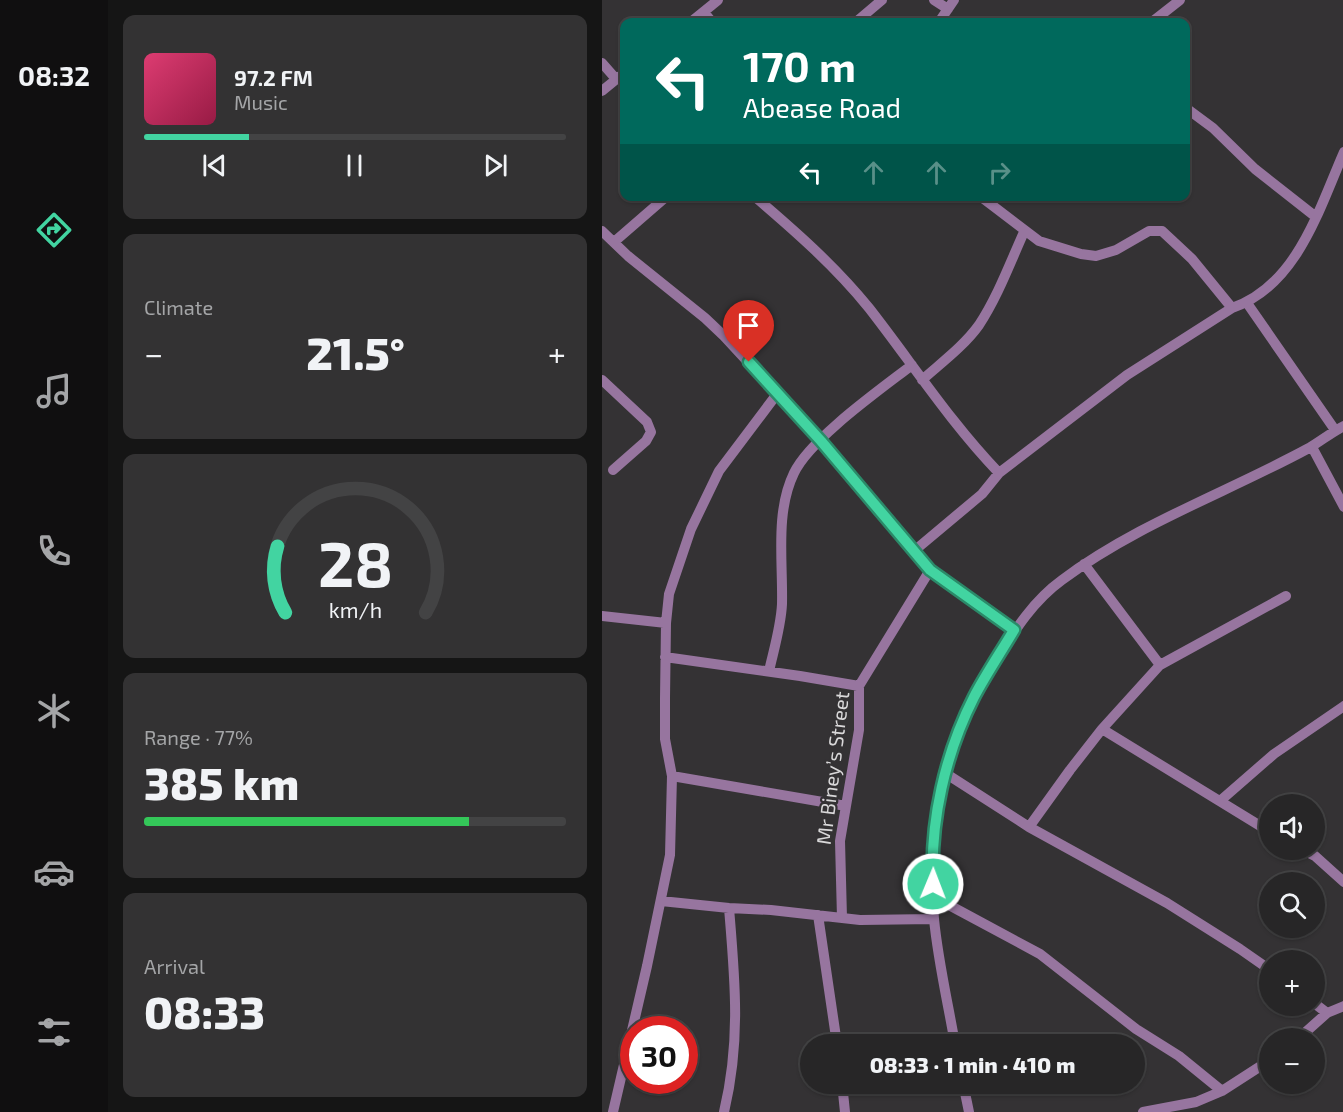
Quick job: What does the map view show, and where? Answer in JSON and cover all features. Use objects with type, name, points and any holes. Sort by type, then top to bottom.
[{"type":"street","points":[[696,18],[718,0]]},
{"type":"street","points":[[861,18],[882,0]]},
{"type":"street","points":[[934,0],[951,5]]},
{"type":"street","points":[[1157,18],[1180,0]]},
{"type":"street","points":[[704,12],[709,18]]},
{"type":"street","points":[[602,63],[620,76],[602,92]]},
{"type":"street","points":[[1190,111],[1213,128],[1255,169],[1316,217]]},
{"type":"street","points":[[914,550],[982,494],[999,473],[1127,375],[1232,308],[1247,303],[1285,272],[1316,217],[1343,152]]},
{"type":"street","points":[[614,242],[660,201]]},
{"type":"street","points":[[760,201],[812,246],[847,282],[961,432],[999,473]]},
{"type":"street","points":[[988,201],[1024,232],[1039,241],[1081,254],[1096,256],[1116,250],[1149,231],[1162,231],[1192,259],[1232,308]]},
{"type":"street","points":[[602,231],[712,324],[821,441],[930,570],[1014,630]]},
{"type":"street","points":[[922,380],[977,327],[1000,286],[1024,232]]},
{"type":"street","points":[[953,1034],[934,919],[935,832],[945,773],[974,697],[1014,630],[1044,594],[1085,564],[1194,504],[1312,447],[1339,428],[1247,303]]},
{"type":"street","points":[[769,671],[782,605],[781,541],[787,492],[794,471],[800,462],[849,415],[912,365]]},
{"type":"street","points":[[602,380],[647,422],[651,432],[646,441],[614,470]]},
{"type":"street","points":[[613,1112],[670,855],[672,776],[665,739],[665,657],[666,623],[672,581],[691,529],[710,488],[726,461],[777,394]]},
{"type":"street","points":[[1312,447],[1343,507]]},
{"type":"street","points":[[1085,564],[1160,665]]},
{"type":"street","name":"Mr Biney’s Street","points":[[842,918],[840,841],[859,730],[859,686],[930,570]]},
{"type":"street","points":[[1029,827],[1102,729],[1160,665],[1286,596]]},
{"type":"street","points":[[602,616],[666,623]]},
{"type":"street","points":[[665,657],[859,686]]},
{"type":"street","points":[[1220,801],[1274,754],[1343,706]]},
{"type":"street","points":[[1102,729],[1259,825]]},
{"type":"street","points":[[945,773],[1029,827],[1167,903],[1259,962]]},
{"type":"street","points":[[672,776],[846,806]]},
{"type":"street","points":[[1320,860],[1342,877]]},
{"type":"street","points":[[934,897],[1040,954],[1136,1029],[1179,1056],[1222,1091]]},
{"type":"street","points":[[661,902],[881,921],[934,919]]},
{"type":"street","points":[[724,1112],[732,1074],[737,1016],[729,908]]},
{"type":"street","points":[[818,915],[836,1034]]},
{"type":"street","points":[[1310,1028],[1327,1013],[1343,1006]]},
{"type":"street","points":[[1143,1112],[1196,1101],[1222,1091],[1259,1067]]},
{"type":"street","points":[[843,1094],[845,1112]]},
{"type":"street","points":[[965,1094],[969,1112]]},
{"type":"route","points":[[749,362],[821,441],[930,570],[1014,630],[974,697],[945,773],[935,832],[933,884]]}]
